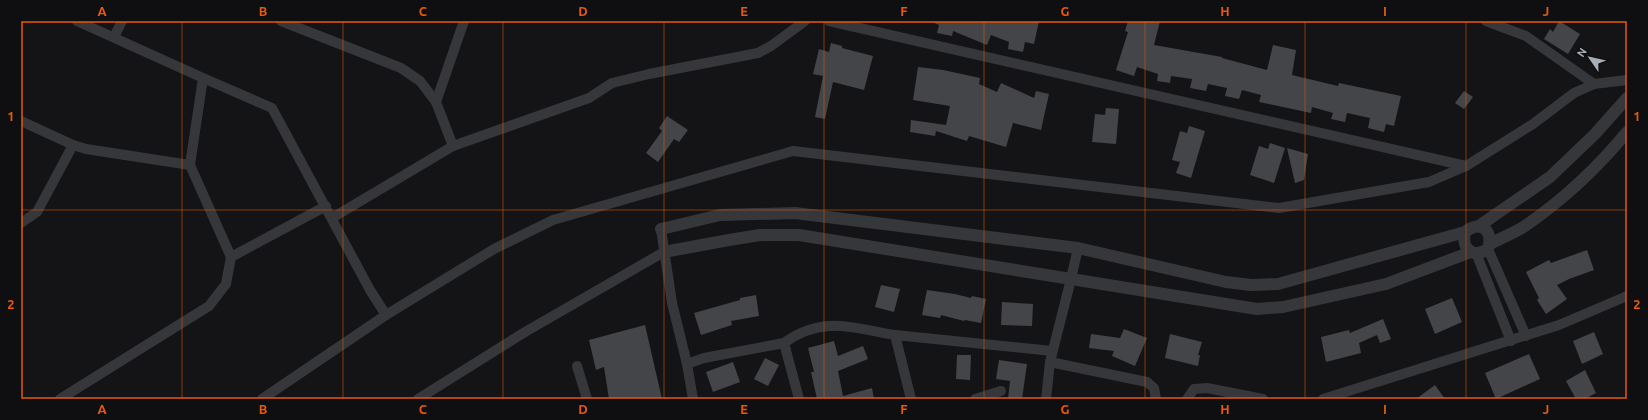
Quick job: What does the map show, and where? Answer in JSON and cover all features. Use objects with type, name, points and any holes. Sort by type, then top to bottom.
[{"type":"street","points":[[77,21],[272,108],[370,290],[386,315]]},
{"type":"street","points":[[114,37],[122,21]]},
{"type":"street","points":[[281,21],[401,68],[420,81],[436,102],[453,146]]},
{"type":"street","points":[[436,102],[464,21]]},
{"type":"street","points":[[332,218],[453,146],[588,98],[612,83],[649,74],[758,53],[771,46],[806,21]]},
{"type":"street","points":[[829,21],[1466,166]]},
{"type":"street","points":[[1486,21],[1526,36],[1594,84]]},
{"type":"street","points":[[60,399],[210,306],[226,284],[231,257],[190,165],[203,78]]},
{"type":"street","points":[[262,399],[386,315],[494,249],[553,220],[793,151],[1279,208],[1429,182],[1466,166],[1533,124],[1574,93],[1594,84],[1627,80]]},
{"type":"street","points":[[693,399],[687,364],[672,303],[661,229],[720,215],[795,213],[1078,248],[1226,282],[1251,285],[1278,284],[1465,232],[1471,227],[1479,226],[1550,177],[1595,134],[1627,98]]},
{"type":"street","points":[[21,122],[72,145],[86,149],[190,165]]},
{"type":"street","points":[[418,399],[525,332],[664,252],[760,235],[799,235],[1231,306],[1257,309],[1284,307],[1386,284],[1481,250],[1524,226],[1565,195],[1608,155],[1627,132]]},
{"type":"street","points":[[21,223],[37,212],[72,145]]},
{"type":"street","points":[[231,257],[326,206]]},
{"type":"street","points":[[1479,226],[1486,229],[1490,236],[1481,250]]},
{"type":"street","points":[[1465,232],[1463,239],[1465,247],[1481,250]]},
{"type":"street","points":[[1046,399],[1052,351],[1078,248]]},
{"type":"street","points":[[1481,250],[1526,336]]},
{"type":"street","points":[[1481,250],[1511,341]]},
{"type":"street","points":[[1323,399],[1559,325],[1627,296]]},
{"type":"street","points":[[687,364],[704,358],[784,343],[794,335],[810,328],[835,324],[894,335],[1052,351]]},
{"type":"street","points":[[894,335],[911,399]]},
{"type":"street","points":[[784,343],[799,399]]},
{"type":"street","points":[[1050,362],[1147,382],[1154,388],[1156,399]]},
{"type":"street","points":[[577,366],[587,399]]},
{"type":"street","points":[[1187,399],[1194,389],[1207,388],[1263,399]]},
{"type":"street","points":[[975,399],[1001,391]]},
{"type":"building","points":[[930,21],[1039,21],[1034,44],[1025,42],[1023,52],[1008,49],[1009,42],[991,35],[987,45],[953,31],[952,36],[937,33],[939,25]]},
{"type":"building","points":[[1128,21],[1160,21],[1154,45],[1222,57],[1267,70],[1273,45],[1296,50],[1292,75],[1338,86],[1339,83],[1401,96],[1394,126],[1386,124],[1384,132],[1368,128],[1370,118],[1347,113],[1345,122],[1331,119],[1333,113],[1312,107],[1311,113],[1259,102],[1261,95],[1242,90],[1239,99],[1225,96],[1227,88],[1208,84],[1206,91],[1190,88],[1192,79],[1171,76],[1170,83],[1157,81],[1158,74],[1137,67],[1134,76],[1116,70],[1128,32],[1125,31]]},
{"type":"building","points":[[1559,21],[1580,34],[1568,54],[1544,39],[1550,29],[1553,32]]},
{"type":"building","points":[[831,43],[842,46],[842,48],[873,56],[864,90],[833,82],[825,119],[815,117],[823,76],[813,74],[819,49],[829,52]]},
{"type":"building","points":[[918,67],[943,70],[980,78],[979,84],[997,92],[1001,83],[1034,98],[1036,91],[1049,94],[1041,130],[1013,123],[1006,147],[969,136],[967,141],[936,131],[935,136],[910,132],[911,120],[946,125],[950,106],[913,100]]},
{"type":"building","points":[[1464,91],[1473,97],[1464,109],[1455,103]]},
{"type":"building","points":[[1106,108],[1119,109],[1116,144],[1092,142],[1095,114],[1105,115]]},
{"type":"building","points":[[667,116],[688,130],[679,142],[674,139],[658,162],[646,153],[662,131],[659,128]]},
{"type":"building","points":[[1189,126],[1205,131],[1191,178],[1176,173],[1180,162],[1172,160],[1180,131],[1187,133]]},
{"type":"building","points":[[1270,143],[1285,148],[1274,183],[1250,175],[1259,146],[1268,149]]},
{"type":"building","points":[[1287,148],[1308,154],[1304,180],[1295,183]]},
{"type":"building","points":[[1587,250],[1594,270],[1557,285],[1567,299],[1546,314],[1537,300],[1539,298],[1526,272],[1549,260],[1551,263]]},
{"type":"building","points":[[881,285],[900,289],[894,312],[875,307]]},
{"type":"building","points":[[927,290],[971,298],[972,296],[986,299],[981,323],[964,321],[941,315],[940,318],[922,315]]},
{"type":"building","points":[[756,295],[759,316],[731,321],[732,325],[701,335],[694,313],[740,300],[740,298]]},
{"type":"building","points":[[1452,298],[1462,322],[1435,334],[1425,309]]},
{"type":"building","points":[[1002,302],[1033,304],[1032,326],[1001,325]]},
{"type":"building","points":[[1383,319],[1391,339],[1380,343],[1377,335],[1359,343],[1361,353],[1326,362],[1321,337],[1349,330],[1350,333]]},
{"type":"building","points":[[645,325],[662,399],[609,399],[604,367],[596,370],[589,340]]},
{"type":"building","points":[[1124,329],[1147,338],[1135,366],[1112,356],[1114,351],[1089,348],[1091,334],[1120,338]]},
{"type":"building","points":[[1594,332],[1603,354],[1582,364],[1573,341]]},
{"type":"building","points":[[1170,334],[1202,342],[1198,355],[1200,355],[1198,366],[1165,358]]},
{"type":"building","points":[[834,341],[838,356],[863,346],[868,359],[838,371],[843,396],[872,388],[874,399],[817,399],[811,372],[814,372],[808,348]]},
{"type":"building","points":[[1529,354],[1540,379],[1496,399],[1485,373]]},
{"type":"building","points":[[957,355],[971,355],[970,380],[956,379]]},
{"type":"building","points":[[765,358],[779,365],[768,386],[754,379]]},
{"type":"building","points":[[999,360],[1027,364],[1022,399],[1008,399],[1010,381],[996,379]]},
{"type":"building","points":[[733,362],[740,382],[713,392],[706,372]]},
{"type":"building","points":[[1585,370],[1596,393],[1585,399],[1576,399],[1566,381]]},
{"type":"building","points":[[1435,385],[1445,399],[1416,399]]}]
